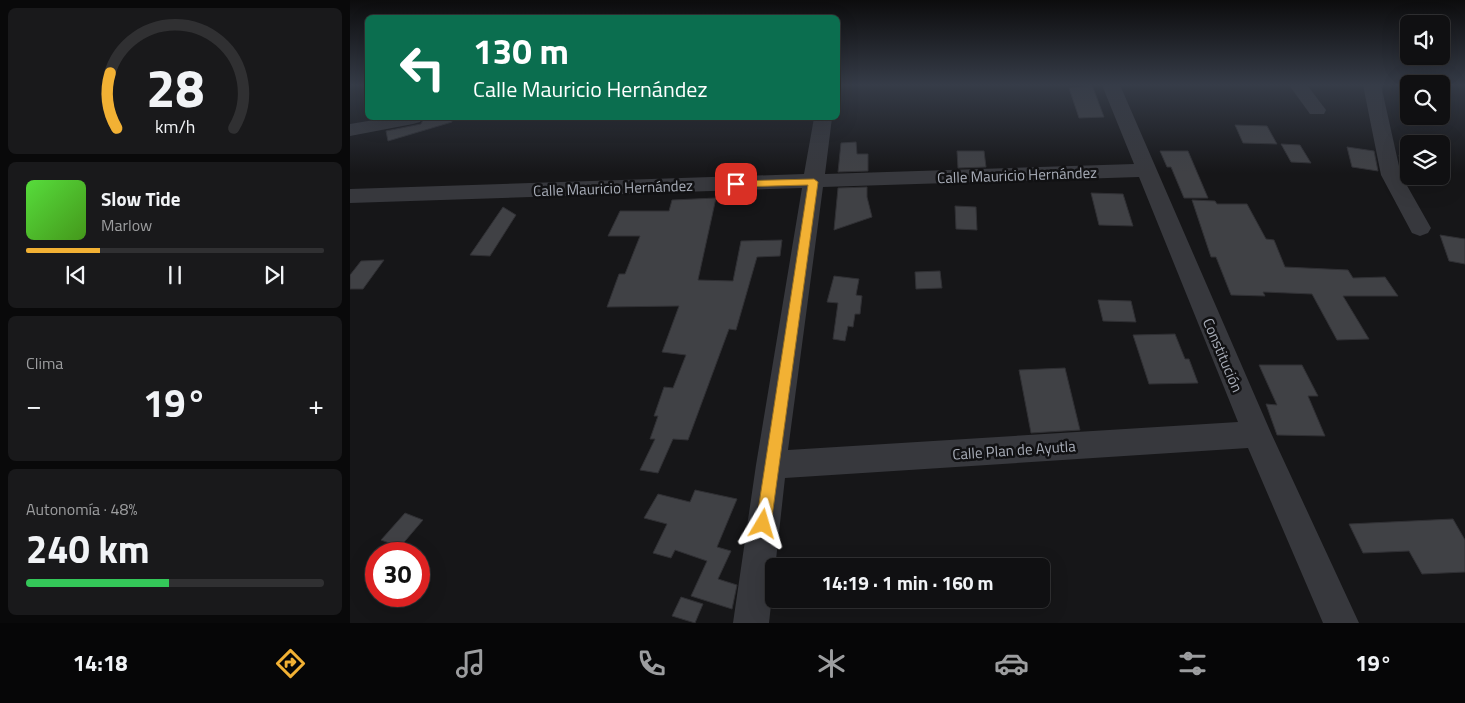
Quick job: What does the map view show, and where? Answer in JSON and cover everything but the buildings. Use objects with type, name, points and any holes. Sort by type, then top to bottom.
[{"type":"street","name":"Constitución","points":[[1123,114],[1257,434],[1341,623]]},
{"type":"street","points":[[1378,114],[1391,175],[1420,228]]},
{"type":"street","points":[[350,130],[402,120]]},
{"type":"street","points":[[751,623],[771,465],[823,120]]},
{"type":"street","name":"Calle Mauricio Hernández","points":[[350,196],[1145,170]]},
{"type":"street","name":"Calle Plan de Ayutla","points":[[771,465],[1257,434]]},
{"type":"route","points":[[736,184],[814,182],[763,524]]}]
